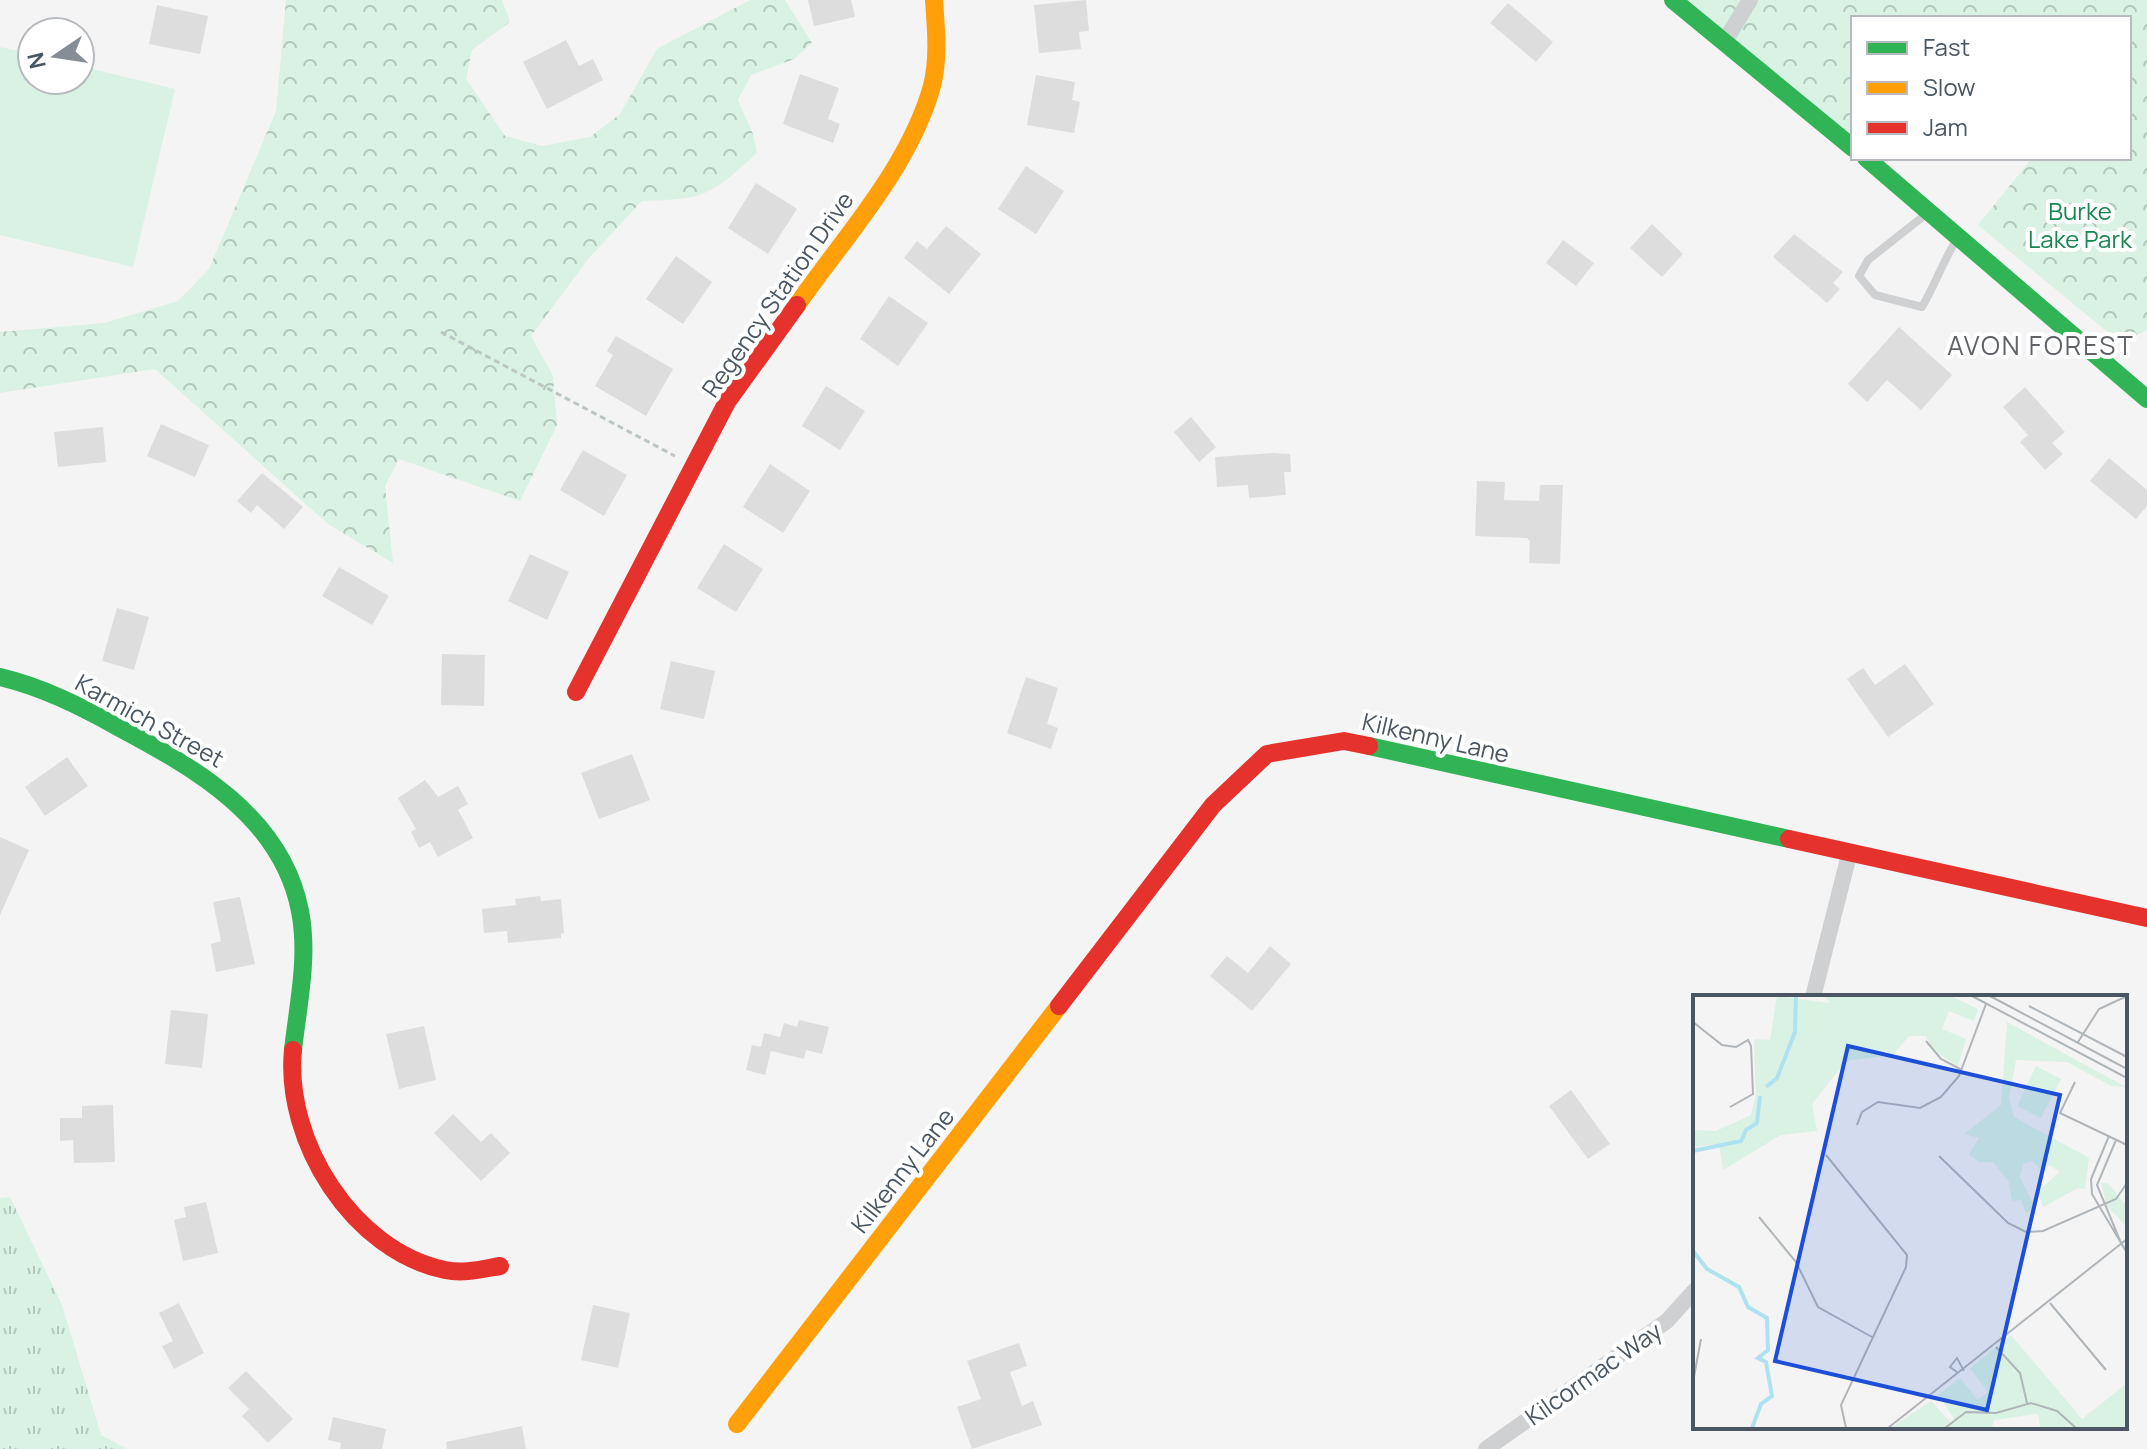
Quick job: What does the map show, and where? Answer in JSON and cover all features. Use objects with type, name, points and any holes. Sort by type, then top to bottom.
[{"type":"street","name":"Regency Station Drive","points":[[576,692],[727,402],[759,352],[909,147],[932,85],[937,51],[934,0]]},
{"type":"street","points":[[1673,0],[1851,146]]},
{"type":"street","points":[[1725,41],[1750,0]]},
{"type":"street","points":[[1868,160],[2147,399]]},
{"type":"street","name":"Karmich Street","points":[[0,677],[27,682],[181,760],[228,792],[259,824],[280,855],[301,918],[303,975],[291,1083],[299,1126],[317,1169],[354,1216],[407,1254],[430,1265],[458,1272],[500,1266]]},
{"type":"street","name":"Kilkenny Lane","points":[[737,1424],[1206,815],[1267,754],[1344,741],[1849,855],[2147,918]]},
{"type":"street","points":[[1814,995],[1849,855]]},
{"type":"street","name":"Kilcormac Way","points":[[1486,1449],[1667,1321],[1693,1292]]},
{"type":"lane","points":[[1928,212],[1868,260],[1859,276],[1875,295],[1922,307],[1932,290],[1937,272],[1957,238]]},
{"type":"path","points":[[441,332],[693,465]]},
{"type":"green space","points":[[286,0],[502,0],[510,22],[472,50],[466,79],[505,136],[542,146],[590,137],[620,114],[657,49],[750,0],[785,0],[812,43],[794,59],[751,75],[738,100],[753,134],[757,153],[717,187],[706,192],[680,199],[642,201],[589,258],[531,336],[553,376],[557,425],[520,501],[399,459],[385,486],[393,563],[328,524],[155,369],[0,393],[0,332],[104,323],[178,301],[209,269],[276,111]]},
{"type":"green space","name":"Burke Lake Park","points":[[1678,0],[2147,0],[2147,330],[2127,340],[2111,335],[1978,225],[2030,160],[2131,160],[2131,16],[1851,16],[1851,137]]},
{"type":"green space","points":[[0,47],[16,50],[16,96],[96,96],[96,70],[175,89],[133,267],[0,235]]},
{"type":"green space","points":[[10,1197],[62,1305],[101,1435],[127,1449],[0,1449],[0,1198]]},
{"type":"building","points":[[808,0],[851,0],[855,17],[814,26]]},
{"type":"building","points":[[1086,0],[1089,31],[1079,32],[1081,49],[1039,53],[1034,5]]},
{"type":"building","points":[[1508,3],[1553,42],[1536,62],[1490,23]]},
{"type":"building","points":[[157,5],[208,16],[200,54],[149,44]]},
{"type":"building","points":[[566,40],[579,66],[593,59],[603,80],[547,109],[523,62]]},
{"type":"building","points":[[800,74],[839,88],[828,119],[840,124],[833,143],[783,124]]},
{"type":"building","points":[[1036,75],[1075,82],[1072,100],[1080,102],[1074,133],[1027,125]]},
{"type":"building","points":[[1026,166],[1064,191],[1036,234],[998,209]]},
{"type":"building","points":[[756,183],[797,209],[768,254],[728,228]]},
{"type":"building","points":[[1652,224],[1683,254],[1662,277],[1630,248]]},
{"type":"building","points":[[946,226],[981,254],[949,294],[904,258],[917,241],[927,249]]},
{"type":"building","points":[[1794,234],[1843,272],[1833,283],[1840,289],[1827,303],[1773,257]]},
{"type":"building","points":[[1563,240],[1594,263],[1576,286],[1546,263]]},
{"type":"building","points":[[676,256],[712,282],[683,324],[646,299]]},
{"type":"building","points":[[889,296],[928,323],[898,366],[860,339]]},
{"type":"building","points":[[1899,327],[1952,375],[1921,410],[1887,380],[1867,402],[1848,384]]},
{"type":"building","points":[[616,336],[673,369],[646,416],[595,386],[613,355],[607,351]]},
{"type":"building","points":[[826,386],[865,411],[840,450],[802,426]]},
{"type":"building","points":[[2025,387],[2065,432],[2052,443],[2063,454],[2045,470],[2020,442],[2028,435],[2003,407]]},
{"type":"building","points":[[1191,417],[1216,447],[1199,462],[1174,432]]},
{"type":"building","points":[[161,424],[209,445],[195,477],[147,456]]},
{"type":"building","points":[[103,427],[106,462],[58,467],[54,432]]},
{"type":"building","points":[[583,450],[627,475],[604,516],[560,490]]},
{"type":"building","points":[[1290,454],[1291,472],[1284,472],[1286,495],[1249,498],[1248,485],[1217,487],[1215,457]]},
{"type":"building","points":[[2109,458],[2147,490],[2147,506],[2136,519],[2090,481]]},
{"type":"building","points":[[770,464],[810,491],[783,533],[743,507]]},
{"type":"building","points":[[262,473],[303,507],[284,529],[257,505],[251,513],[237,501]]},
{"type":"building","points":[[1477,481],[1505,482],[1504,500],[1539,501],[1540,485],[1563,485],[1560,564],[1529,563],[1530,541],[1527,538],[1475,536]]},
{"type":"building","points":[[724,544],[763,569],[736,612],[697,588]]},
{"type":"building","points":[[530,554],[569,572],[547,620],[508,601]]},
{"type":"building","points":[[339,567],[389,596],[372,625],[322,596]]},
{"type":"building","points":[[117,608],[149,617],[134,670],[102,661]]},
{"type":"building","points":[[442,654],[485,655],[484,706],[441,705]]},
{"type":"building","points":[[671,661],[715,671],[704,719],[660,709]]},
{"type":"building","points":[[1905,664],[1934,704],[1888,737],[1847,679],[1863,668],[1875,685]]},
{"type":"building","points":[[1026,677],[1058,688],[1047,724],[1058,728],[1051,749],[1007,733]]},
{"type":"building","points":[[632,754],[650,800],[599,819],[581,773]]},
{"type":"building","points":[[67,757],[88,786],[45,816],[25,787]]},
{"type":"building","points":[[425,780],[438,797],[458,786],[468,804],[458,810],[473,838],[438,857],[430,842],[419,848],[411,832],[416,829],[398,798]]},
{"type":"building","points":[[0,837],[29,850],[0,915]]},
{"type":"building","points":[[540,896],[541,901],[561,899],[564,933],[561,938],[508,943],[507,931],[484,933],[482,909],[516,905],[515,899]]},
{"type":"building","points":[[240,897],[255,964],[216,972],[211,944],[221,941],[213,902]]},
{"type":"building","points":[[1270,946],[1291,964],[1252,1011],[1210,976],[1227,956],[1248,973]]},
{"type":"building","points":[[171,1010],[208,1014],[202,1068],[165,1064]]},
{"type":"building","points":[[799,1020],[829,1027],[822,1054],[806,1050],[804,1059],[771,1051],[765,1075],[746,1070],[752,1045],[761,1047],[764,1033],[780,1037],[784,1023],[797,1027]]},
{"type":"building","points":[[424,1026],[436,1080],[399,1089],[386,1034]]},
{"type":"building","points":[[1571,1090],[1610,1144],[1588,1159],[1549,1106]]},
{"type":"building","points":[[113,1105],[115,1162],[74,1163],[73,1140],[60,1141],[60,1118],[82,1118],[82,1106]]},
{"type":"building","points":[[453,1114],[481,1142],[491,1133],[510,1153],[481,1181],[434,1133]]},
{"type":"building","points":[[206,1202],[218,1253],[183,1261],[174,1220],[186,1217],[184,1207]]},
{"type":"building","points":[[179,1303],[204,1353],[174,1369],[162,1346],[173,1341],[159,1313]]},
{"type":"building","points":[[593,1305],[630,1313],[618,1368],[581,1360]]},
{"type":"building","points":[[1019,1343],[1027,1366],[1010,1372],[1022,1406],[1033,1401],[1042,1425],[972,1449],[957,1407],[981,1399],[967,1361]]},
{"type":"building","points":[[246,1371],[293,1419],[268,1443],[242,1416],[249,1409],[228,1388]]},
{"type":"building","points":[[333,1417],[386,1429],[382,1449],[340,1449],[341,1443],[328,1440]]},
{"type":"building","points":[[522,1426],[526,1449],[447,1449],[446,1442]]},
{"type":"traffic: fast","points":[[1673,0],[1851,146]]},
{"type":"traffic: fast","points":[[1868,160],[2147,399]]},
{"type":"traffic: fast","points":[[0,677],[60,698],[147,743],[205,778],[255,822],[275,848],[290,878],[300,911],[303,963],[293,1050]]},
{"type":"traffic: fast","points":[[1369,746],[1789,839]]},
{"type":"traffic: slow","points":[[797,305],[892,173],[922,116],[936,65],[934,0]]},
{"type":"traffic: slow","points":[[737,1424],[1059,1006]]},
{"type":"traffic: jam","points":[[576,692],[727,402],[797,305]]},
{"type":"traffic: jam","points":[[1059,1006],[1213,805],[1267,754],[1344,741],[1369,746]]},
{"type":"traffic: jam","points":[[1789,839],[2147,918]]},
{"type":"traffic: jam","points":[[293,1050],[293,1085],[300,1120],[313,1155],[331,1187],[354,1216],[381,1240],[412,1259],[452,1271],[500,1266]]},
{"type":"district","name":"AVON FOREST","points":[[2041,345]]}]
